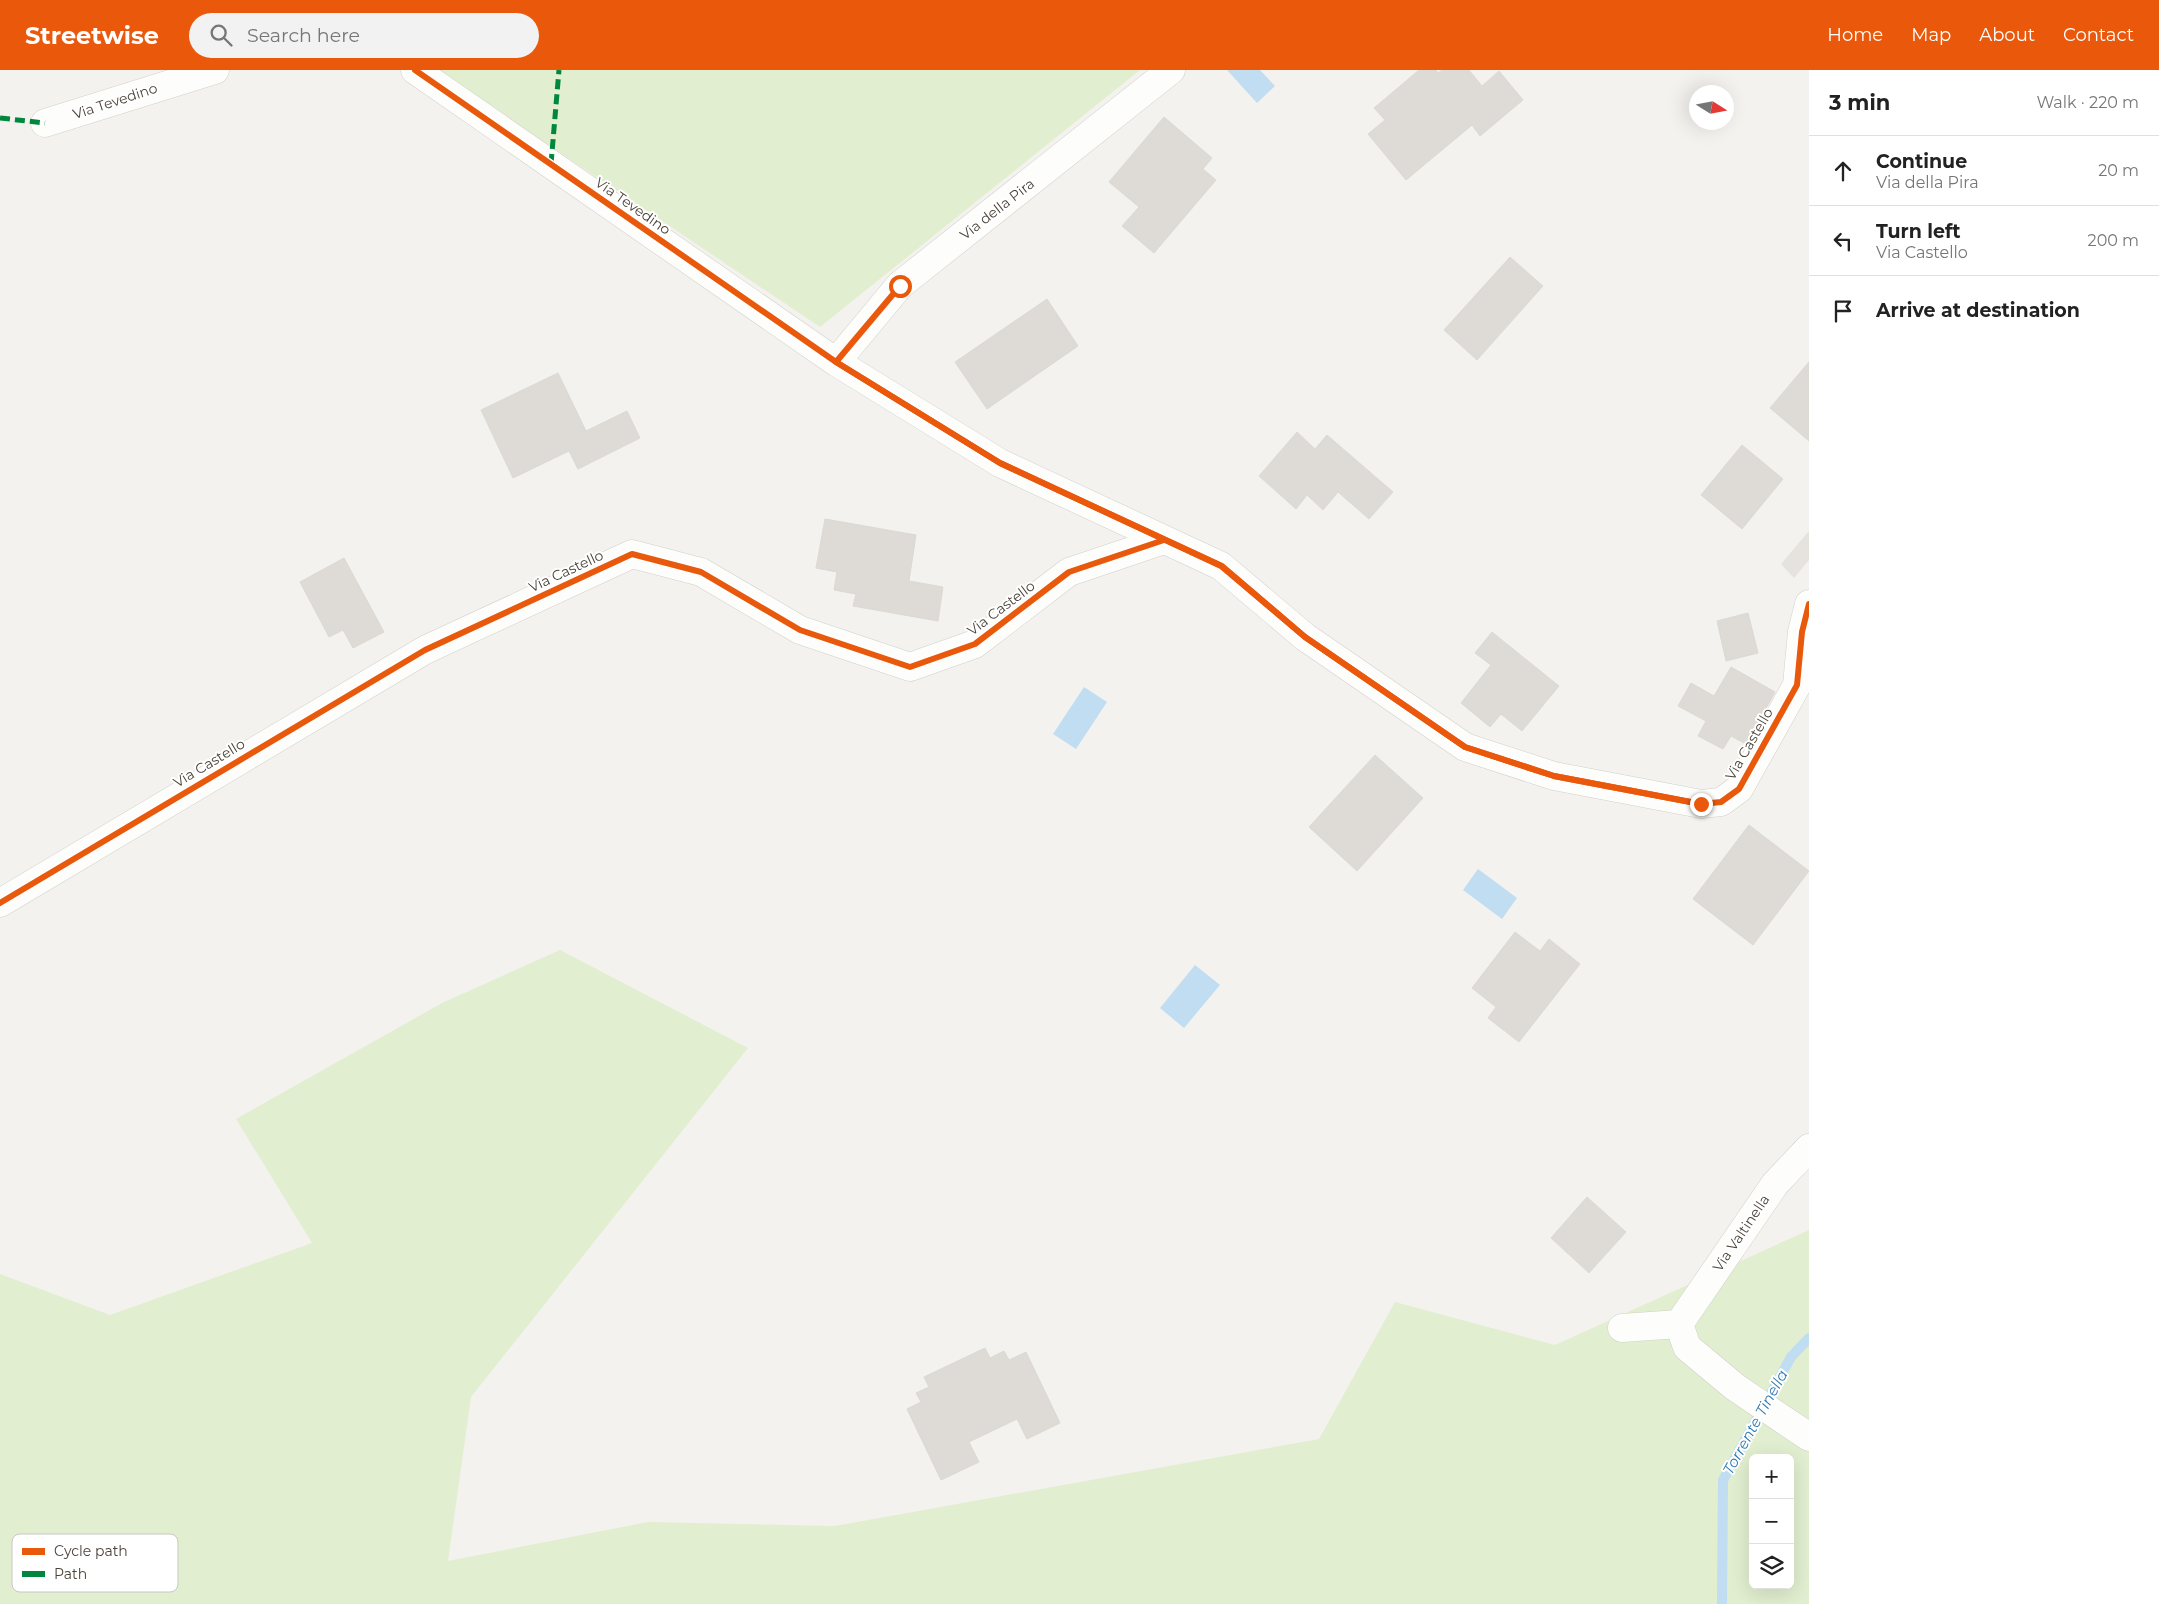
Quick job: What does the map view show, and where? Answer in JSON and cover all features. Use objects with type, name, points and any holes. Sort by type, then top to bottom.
[{"type":"street","name":"Via Tevedino","points":[[45,124],[215,70]]},
{"type":"street","name":"Via Tevedino","points":[[415,70],[836,362]]},
{"type":"street","name":"Via della Pira","points":[[836,362],[900,286],[1171,70]]},
{"type":"street","name":"Via Castello","points":[[836,362],[1000,463],[1222,566],[1305,637],[1465,747],[1554,776],[1701,804],[1721,802],[1739,789],[1803,689],[1802,632],[1809,604]]},
{"type":"street","name":"Via Castello","points":[[0,902],[425,650],[632,554],[701,572],[800,630],[910,667],[975,644],[1070,572],[1164,540]]},
{"type":"street","name":"Via Valtinella","points":[[1679,1324],[1775,1184],[1809,1148]]},
{"type":"street","points":[[1622,1328],[1679,1324],[1687,1347],[1735,1387],[1800,1431]]},
{"type":"green space","points":[[437,70],[1140,70],[820,327]]},
{"type":"green space","points":[[560,950],[748,1048],[471,1397],[448,1561],[648,1522],[835,1526],[1319,1439],[1395,1302],[1555,1345],[1809,1230],[1809,1604],[0,1604],[0,1274],[110,1315],[312,1243],[236,1119],[442,1003]]},
{"type":"shaded area","points":[[1809,531],[1809,560],[1794,578],[1781,564]]},
{"type":"water","points":[[1227,70],[1260,70],[1275,86],[1257,103]]},
{"type":"water","points":[[1084,687],[1107,702],[1076,749],[1053,734]]},
{"type":"water","points":[[1478,869],[1517,898],[1502,919],[1463,890]]},
{"type":"water","points":[[1195,965],[1220,985],[1184,1028],[1160,1008]]},
{"type":"building","points":[[1419,70],[1436,70],[1438,73],[1442,70],[1469,70],[1482,86],[1499,71],[1523,100],[1480,136],[1472,125],[1406,180],[1368,134],[1385,120],[1374,108]]},
{"type":"building","points":[[1164,117],[1212,158],[1203,169],[1216,180],[1154,253],[1122,226],[1139,207],[1109,182]]},
{"type":"building","points":[[1510,257],[1543,286],[1477,360],[1444,330]]},
{"type":"building","points":[[1047,299],[1078,346],[987,409],[955,362]]},
{"type":"building","points":[[1809,362],[1809,441],[1770,408]]},
{"type":"building","points":[[558,373],[586,431],[627,411],[640,438],[578,469],[569,451],[513,478],[481,410]]},
{"type":"building","points":[[1297,432],[1315,449],[1327,435],[1393,492],[1369,519],[1338,492],[1323,510],[1307,495],[1296,509],[1259,476]]},
{"type":"building","points":[[1742,445],[1783,479],[1742,529],[1701,495]]},
{"type":"building","points":[[825,519],[916,535],[909,581],[943,587],[938,621],[853,606],[856,594],[834,590],[837,572],[816,568]]},
{"type":"building","points":[[344,558],[384,632],[353,648],[343,630],[329,637],[300,582]]},
{"type":"building","points":[[1748,613],[1758,653],[1726,661],[1717,621]]},
{"type":"building","points":[[1492,632],[1559,686],[1522,731],[1501,714],[1490,727],[1461,703],[1491,665],[1475,653]]},
{"type":"building","points":[[1731,667],[1775,692],[1746,744],[1731,736],[1723,749],[1698,736],[1706,721],[1678,706],[1691,683],[1714,696]]},
{"type":"building","points":[[1375,755],[1423,798],[1357,871],[1309,827]]},
{"type":"building","points":[[1749,825],[1809,871],[1753,945],[1693,899]]},
{"type":"building","points":[[1515,932],[1540,951],[1549,939],[1580,964],[1519,1042],[1488,1018],[1496,1007],[1472,988]]},
{"type":"building","points":[[1587,1197],[1626,1232],[1589,1273],[1551,1238]]},
{"type":"building","points":[[985,1348],[990,1358],[1004,1351],[1009,1360],[1026,1352],[1060,1423],[1027,1439],[1017,1419],[969,1442],[979,1462],[941,1480],[907,1409],[921,1402],[916,1393],[929,1387],[924,1377]]},
{"type":"waterway","name":"Torrente Tinella","points":[[1722,1604],[1723,1480],[1791,1357],[1809,1338]]},
{"type":"marked path","points":[[551,164],[559,70]]},
{"type":"marked path","points":[[0,118],[45,123]]},
{"type":"cycle path","points":[[415,70],[836,362],[1000,463],[1221,566],[1305,637],[1465,747],[1554,776],[1701,804],[1721,802],[1739,789],[1797,685],[1802,632],[1809,604]]},
{"type":"cycle path","points":[[0,903],[425,650],[632,554],[701,572],[800,630],[910,667],[975,644],[1069,572],[1164,540]]},
{"type":"route","points":[[900,286],[836,362],[1000,463],[1222,566],[1305,637],[1465,747],[1554,776],[1701,804]]}]
